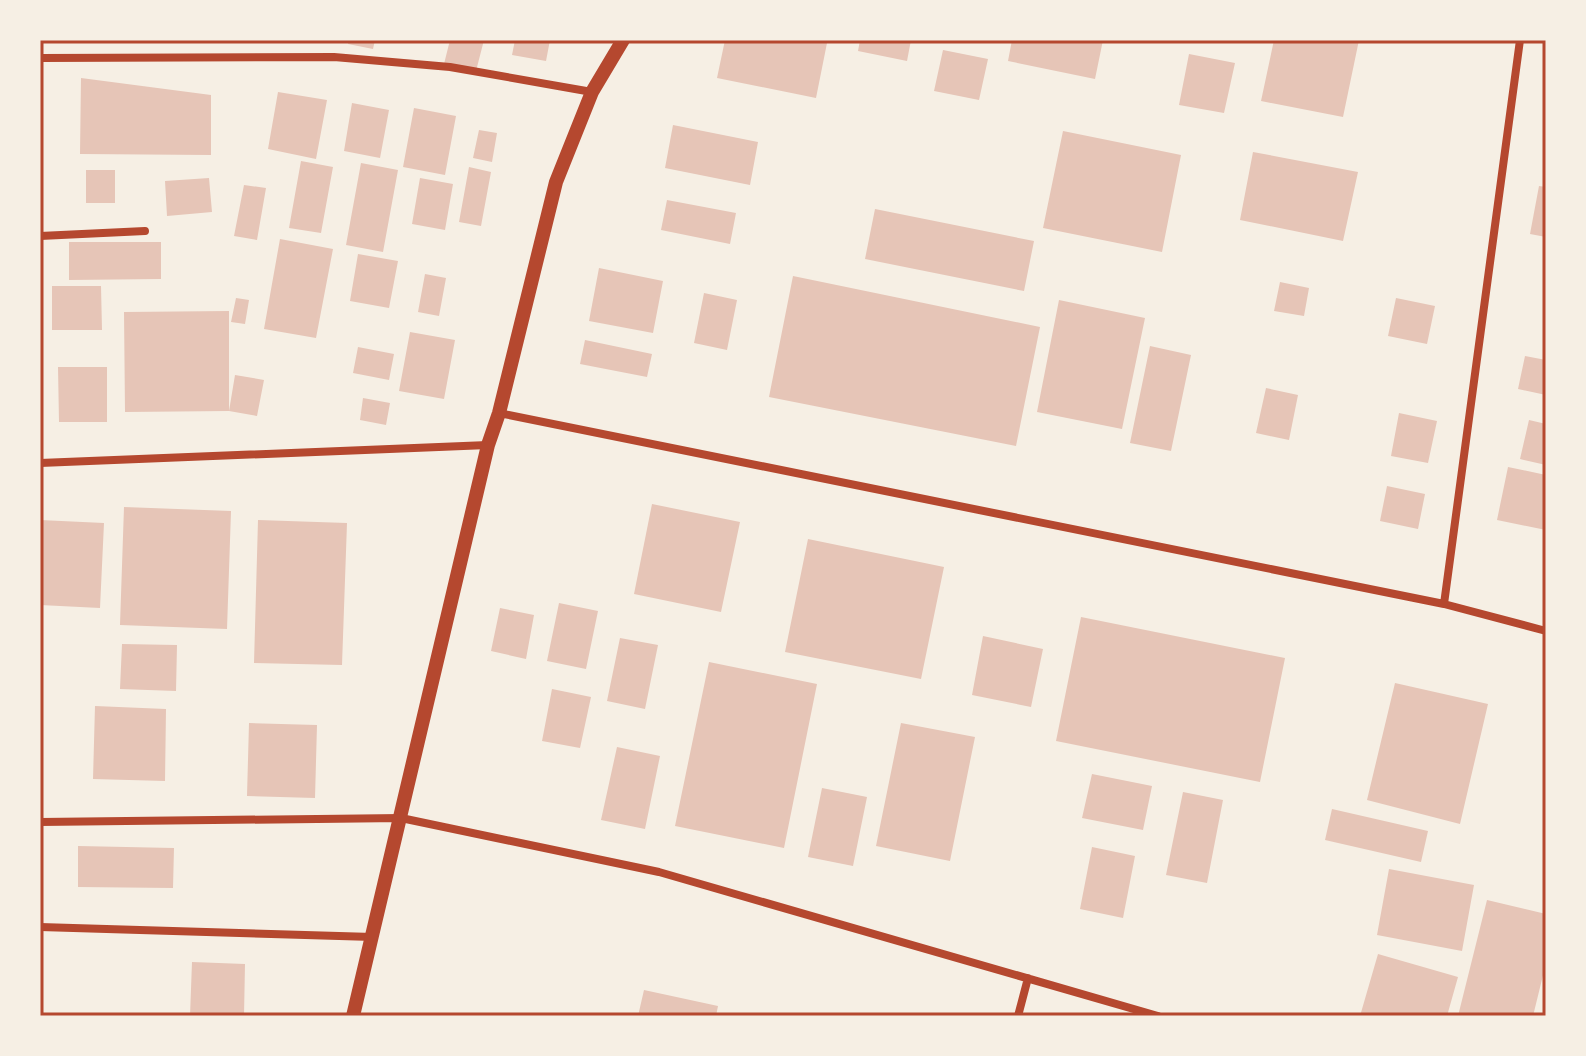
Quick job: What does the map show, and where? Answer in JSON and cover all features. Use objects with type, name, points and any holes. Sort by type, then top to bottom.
[{"type":"street","points":[[353,1016],[488,445],[499,413],[556,182],[592,92],[623,40]]},
{"type":"street","points":[[1444,604],[1520,40]]},
{"type":"street","points":[[40,58],[334,57],[450,67],[592,92]]},
{"type":"street","points":[[40,236],[145,231]]},
{"type":"street","points":[[499,413],[1444,604],[1546,631]]},
{"type":"street","points":[[40,463],[488,445]]},
{"type":"street","points":[[40,822],[401,818],[659,872],[1158,1016]]},
{"type":"street","points":[[40,927],[374,937]]},
{"type":"street","points":[[1018,1016],[1028,978]]},
{"type":"building","points":[[349,40],[375,40],[373,49],[348,44]]},
{"type":"building","points":[[450,40],[484,40],[476,71],[444,64]]},
{"type":"building","points":[[515,40],[550,40],[546,61],[512,55]]},
{"type":"building","points":[[725,40],[814,40],[827,43],[816,98],[717,78]]},
{"type":"building","points":[[860,40],[911,40],[907,61],[858,51]]},
{"type":"building","points":[[1012,40],[1103,40],[1095,79],[1008,61]]},
{"type":"building","points":[[1274,40],[1359,40],[1343,117],[1261,101]]},
{"type":"building","points":[[943,50],[988,59],[979,100],[934,91]]},
{"type":"building","points":[[1189,54],[1235,63],[1224,113],[1179,105]]},
{"type":"building","points":[[81,78],[211,95],[211,155],[80,154]]},
{"type":"building","points":[[278,92],[327,100],[316,159],[268,149]]},
{"type":"building","points":[[352,103],[389,110],[380,158],[344,151]]},
{"type":"building","points":[[414,108],[456,116],[445,175],[403,167]]},
{"type":"building","points":[[673,125],[758,142],[750,185],[665,168]]},
{"type":"building","points":[[479,130],[497,133],[492,162],[473,158]]},
{"type":"building","points":[[1063,131],[1181,155],[1162,252],[1043,228]]},
{"type":"building","points":[[1253,152],[1358,172],[1343,241],[1240,220]]},
{"type":"building","points":[[301,161],[333,167],[321,233],[289,228]]},
{"type":"building","points":[[361,163],[398,170],[383,252],[346,245]]},
{"type":"building","points":[[469,167],[491,172],[481,226],[459,222]]},
{"type":"building","points":[[86,170],[115,170],[115,203],[86,203]]},
{"type":"building","points":[[209,178],[212,212],[167,216],[165,181]]},
{"type":"building","points":[[420,178],[453,184],[445,230],[412,224]]},
{"type":"building","points":[[244,185],[266,188],[257,240],[234,236]]},
{"type":"building","points":[[1539,186],[1546,187],[1546,237],[1530,234]]},
{"type":"building","points":[[667,200],[736,213],[730,244],[661,230]]},
{"type":"building","points":[[875,209],[1034,241],[1024,291],[865,259]]},
{"type":"building","points":[[280,239],[333,249],[316,338],[264,329]]},
{"type":"building","points":[[69,242],[161,242],[161,279],[69,280]]},
{"type":"building","points":[[358,254],[398,261],[389,308],[350,301]]},
{"type":"building","points":[[599,268],[663,281],[653,333],[589,321]]},
{"type":"building","points":[[425,274],[446,278],[439,316],[418,312]]},
{"type":"building","points":[[793,276],[1040,327],[1016,446],[769,397]]},
{"type":"building","points":[[1280,282],[1309,288],[1304,316],[1274,311]]},
{"type":"building","points":[[52,286],[101,286],[102,330],[52,330]]},
{"type":"building","points":[[704,293],[737,300],[727,350],[694,343]]},
{"type":"building","points":[[236,298],[249,300],[245,324],[231,322]]},
{"type":"building","points":[[1396,298],[1435,306],[1427,344],[1388,336]]},
{"type":"building","points":[[1059,300],[1145,318],[1122,429],[1037,412]]},
{"type":"building","points":[[229,311],[229,411],[125,412],[124,312]]},
{"type":"building","points":[[410,332],[455,340],[444,399],[399,391]]},
{"type":"building","points":[[585,340],[652,354],[647,377],[580,364]]},
{"type":"building","points":[[1150,346],[1191,355],[1171,451],[1130,443]]},
{"type":"building","points":[[358,347],[394,354],[389,380],[353,373]]},
{"type":"building","points":[[1525,356],[1546,360],[1546,395],[1518,389]]},
{"type":"building","points":[[58,367],[107,367],[107,422],[59,422]]},
{"type":"building","points":[[235,375],[264,380],[257,416],[229,411]]},
{"type":"building","points":[[1266,388],[1298,395],[1289,440],[1256,433]]},
{"type":"building","points":[[363,398],[390,403],[386,425],[360,420]]},
{"type":"building","points":[[1399,413],[1437,421],[1428,463],[1391,456]]},
{"type":"building","points":[[1529,420],[1546,424],[1546,465],[1520,459]]},
{"type":"building","points":[[1508,467],[1546,475],[1546,530],[1497,520]]},
{"type":"building","points":[[1387,486],[1425,494],[1418,529],[1380,521]]},
{"type":"building","points":[[652,504],[740,522],[721,612],[634,594]]},
{"type":"building","points":[[124,507],[231,511],[227,629],[120,625]]},
{"type":"building","points":[[40,520],[104,523],[100,608],[40,605]]},
{"type":"building","points":[[258,520],[347,523],[342,665],[254,663]]},
{"type":"building","points":[[808,539],[944,567],[921,679],[785,652]]},
{"type":"building","points":[[559,603],[598,611],[586,669],[547,661]]},
{"type":"building","points":[[500,608],[534,615],[526,659],[491,651]]},
{"type":"building","points":[[1081,617],[1285,658],[1260,782],[1056,741]]},
{"type":"building","points":[[983,636],[1043,649],[1031,707],[972,695]]},
{"type":"building","points":[[620,638],[658,645],[645,709],[607,701]]},
{"type":"building","points":[[122,644],[177,645],[176,691],[120,689]]},
{"type":"building","points":[[709,662],[817,684],[784,848],[675,826]]},
{"type":"building","points":[[1395,683],[1488,704],[1460,824],[1367,800]]},
{"type":"building","points":[[552,689],[591,697],[580,748],[542,741]]},
{"type":"building","points":[[95,706],[166,709],[165,781],[93,779]]},
{"type":"building","points":[[249,723],[317,725],[315,798],[247,796]]},
{"type":"building","points":[[901,723],[975,737],[950,861],[876,846]]},
{"type":"building","points":[[617,747],[660,756],[645,829],[601,820]]},
{"type":"building","points":[[1092,774],[1152,786],[1143,830],[1082,818]]},
{"type":"building","points":[[822,788],[867,797],[853,866],[808,857]]},
{"type":"building","points":[[1183,792],[1223,800],[1207,883],[1166,875]]},
{"type":"building","points":[[1332,809],[1428,831],[1421,862],[1325,840]]},
{"type":"building","points":[[78,846],[174,848],[173,888],[78,887]]},
{"type":"building","points":[[1092,847],[1135,856],[1123,918],[1080,909]]},
{"type":"building","points":[[1389,869],[1474,885],[1462,951],[1377,935]]},
{"type":"building","points":[[1487,900],[1546,914],[1546,963],[1533,1016],[1458,1016]]},
{"type":"building","points":[[1378,954],[1458,977],[1447,1016],[1360,1016]]},
{"type":"building","points":[[192,962],[245,964],[244,1016],[190,1016]]},
{"type":"building","points":[[644,990],[718,1006],[716,1016],[638,1016]]}]
